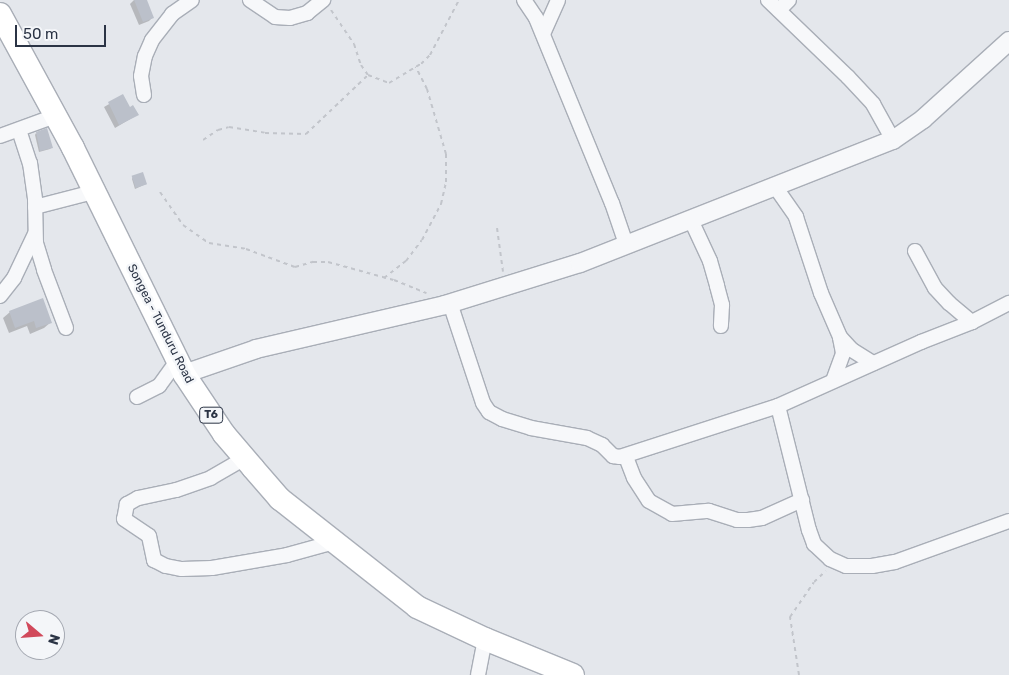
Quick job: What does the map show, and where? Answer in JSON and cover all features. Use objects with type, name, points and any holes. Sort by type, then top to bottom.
[{"type":"highway","name":"Songea - Tunduru Road","points":[[0,14],[74,148],[93,192],[180,365],[224,434],[280,499],[417,607],[485,639],[573,675]]},
{"type":"street","points":[[144,95],[141,76],[145,56],[152,40],[172,14],[192,0]]},
{"type":"street","points":[[250,0],[275,17],[290,18],[307,13],[323,0]]},
{"type":"street","points":[[525,0],[542,4],[551,0]]},
{"type":"street","points":[[525,0],[533,11],[543,34],[612,203],[626,244]]},
{"type":"street","points":[[543,34],[558,0]]},
{"type":"street","points":[[768,0],[784,5],[873,104],[893,140]]},
{"type":"street","points":[[137,397],[159,386],[171,370],[180,365],[447,304],[580,263],[893,140],[923,119],[1009,40]]},
{"type":"street","points":[[0,136],[55,116]]},
{"type":"street","points":[[19,130],[30,163],[35,234],[44,270],[66,328]]},
{"type":"street","points":[[774,186],[796,217],[821,293],[840,337],[843,353],[834,381]]},
{"type":"street","points":[[34,207],[93,192]]},
{"type":"street","points":[[691,220],[710,261],[715,278],[722,305],[721,326]]},
{"type":"street","points":[[0,296],[14,278],[35,234]]},
{"type":"street","points":[[916,251],[935,288],[949,303],[972,322]]},
{"type":"street","points":[[447,304],[483,403],[489,412],[502,419],[531,428],[587,438],[602,445],[614,456],[626,457],[778,406],[873,363],[972,322],[1009,303]]},
{"type":"street","points":[[840,337],[852,350],[873,363]]},
{"type":"street","points":[[778,406],[814,544],[820,551],[846,566],[872,566],[896,562],[1009,521]]},
{"type":"street","points":[[626,457],[634,478],[649,501],[672,514],[710,511],[737,520],[748,520],[762,518],[802,500]]},
{"type":"street","points":[[245,458],[211,478],[176,490],[138,498],[127,504],[124,519],[149,536],[154,560],[166,566],[182,569],[212,568],[287,555],[334,542]]},
{"type":"street","points":[[478,675],[485,639]]},
{"type":"path","points":[[323,0],[354,44],[360,65],[368,75],[389,82],[416,67],[430,55],[459,0]]},
{"type":"path","points":[[384,278],[406,261],[422,240],[441,204],[446,182],[446,154],[427,89],[416,67]]},
{"type":"path","points":[[203,140],[218,130],[229,127],[265,133],[306,134],[368,75]]},
{"type":"path","points":[[160,192],[183,225],[209,243],[246,249],[294,267],[313,262],[328,262],[427,293],[447,304]]},
{"type":"path","points":[[497,228],[504,286]]},
{"type":"path","points":[[799,675],[790,617],[818,578],[838,562]]},
{"type":"building","points":[[134,0],[147,0],[154,18],[143,22]]},
{"type":"building","points":[[123,94],[130,107],[133,105],[139,115],[119,125],[108,102]]},
{"type":"building","points":[[47,128],[53,148],[40,151],[36,132]]},
{"type":"building","points":[[143,172],[147,184],[136,188],[132,176]]},
{"type":"building","points":[[43,298],[52,323],[36,328],[34,321],[15,328],[9,311]]}]
